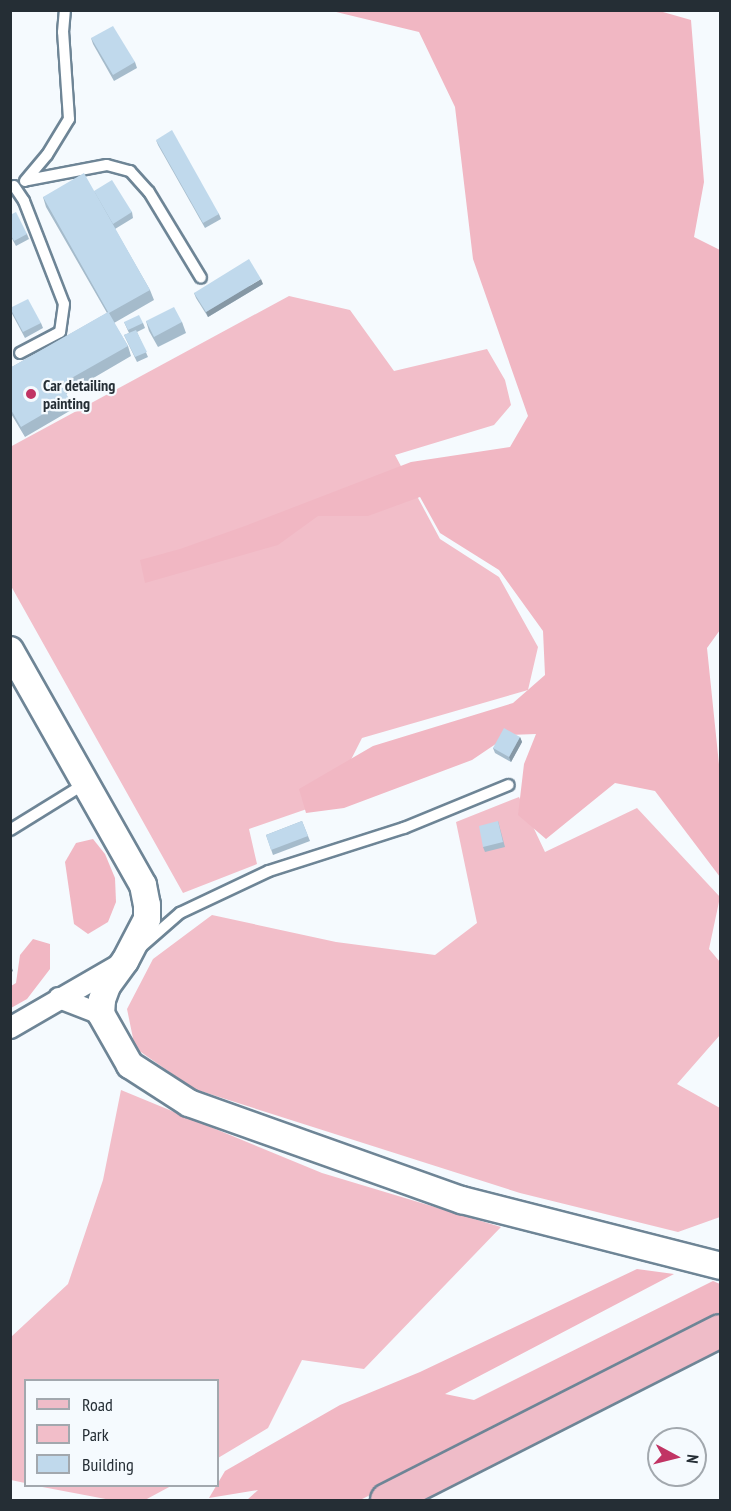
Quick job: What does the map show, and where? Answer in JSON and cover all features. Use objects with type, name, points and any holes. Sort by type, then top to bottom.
[{"type":"main road","points":[[387,1500],[720,1331]]},
{"type":"street","points":[[10,650],[17,679],[86,783],[143,885],[147,919],[125,961],[107,986],[101,1014]]},
{"type":"street","points":[[10,1028],[125,961]]},
{"type":"street","points":[[59,998],[101,1014],[130,1065],[189,1103],[462,1200],[720,1266]]},
{"type":"lane","points":[[28,180],[69,119],[63,32],[65,10]]},
{"type":"lane","points":[[20,353],[60,332],[64,304],[24,201],[12,187],[28,180],[107,165],[130,171],[149,192],[201,278]]},
{"type":"lane","points":[[10,830],[86,783]]},
{"type":"lane","points":[[125,961],[180,913],[269,871],[404,828],[509,785]]},
{"type":"green space","points":[[289,296],[350,310],[394,371],[487,349],[505,380],[511,405],[494,425],[395,455],[440,539],[499,577],[538,647],[528,690],[362,738],[330,801],[249,829],[257,864],[183,893],[11,586],[10,447]]},
{"type":"green space","points":[[519,797],[545,852],[637,808],[720,897],[709,949],[720,962],[720,1035],[677,1084],[720,1108],[720,1217],[678,1232],[520,1193],[194,1089],[135,1048],[127,1009],[153,959],[212,915],[336,942],[435,955],[477,923],[456,822]]},
{"type":"green space","points":[[121,1090],[322,1173],[501,1227],[364,1369],[302,1360],[268,1428],[219,1457],[219,1379],[24,1379],[24,1483],[11,1480],[11,1337],[68,1284],[103,1180]]},
{"type":"green space","points":[[42,1487],[169,1487],[145,1500],[111,1500]]},
{"type":"shaded area","points":[[332,11],[663,12],[691,20],[704,182],[694,237],[720,250],[720,630],[707,648],[720,774],[720,877],[655,791],[615,783],[546,839],[518,815],[524,764],[536,734],[509,735],[472,760],[344,808],[306,813],[299,789],[373,746],[513,703],[545,675],[543,631],[499,570],[440,533],[420,497],[368,516],[318,516],[278,545],[145,583],[140,560],[180,549],[245,526],[411,462],[510,447],[528,416],[473,259],[455,107],[419,32]]},
{"type":"shaded area","points":[[93,839],[105,854],[115,878],[116,902],[108,922],[88,934],[74,924],[65,862],[76,843]]},
{"type":"shaded area","points":[[33,939],[50,944],[50,969],[27,999],[11,1008],[11,986],[16,983],[20,955]]},
{"type":"shaded area","points":[[637,1269],[674,1274],[445,1394],[474,1400],[713,1281],[720,1284],[720,1322],[577,1396],[360,1500],[247,1500],[258,1490],[209,1498],[216,1487],[219,1487],[219,1481],[225,1471],[340,1405],[420,1372]]},
{"type":"building","points":[[113,26],[135,62],[113,75],[91,38]]},
{"type":"building","points":[[172,130],[219,214],[203,223],[156,140]]},
{"type":"building","points":[[84,173],[150,290],[109,313],[128,346],[61,384],[69,399],[21,427],[10,408],[10,368],[108,312],[43,197]]},
{"type":"building","points":[[112,180],[132,212],[113,224],[94,191]]},
{"type":"building","points":[[16,212],[27,234],[14,241],[10,234],[10,215]]},
{"type":"building","points":[[249,259],[261,279],[206,312],[194,293]]},
{"type":"building","points":[[28,299],[41,323],[23,332],[10,308]]},
{"type":"building","points":[[174,307],[182,322],[154,337],[146,321]]},
{"type":"building","points":[[139,315],[143,323],[128,330],[124,322]]},
{"type":"building","points":[[136,330],[147,352],[135,357],[124,335]]},
{"type":"building","points":[[504,728],[520,737],[509,757],[493,748]]},
{"type":"building","points":[[302,821],[308,836],[271,850],[266,835]]},
{"type":"building","points":[[498,821],[503,842],[483,847],[479,826]]},
{"type":"place","name":"Car detailing painting","points":[[31,394]]}]
